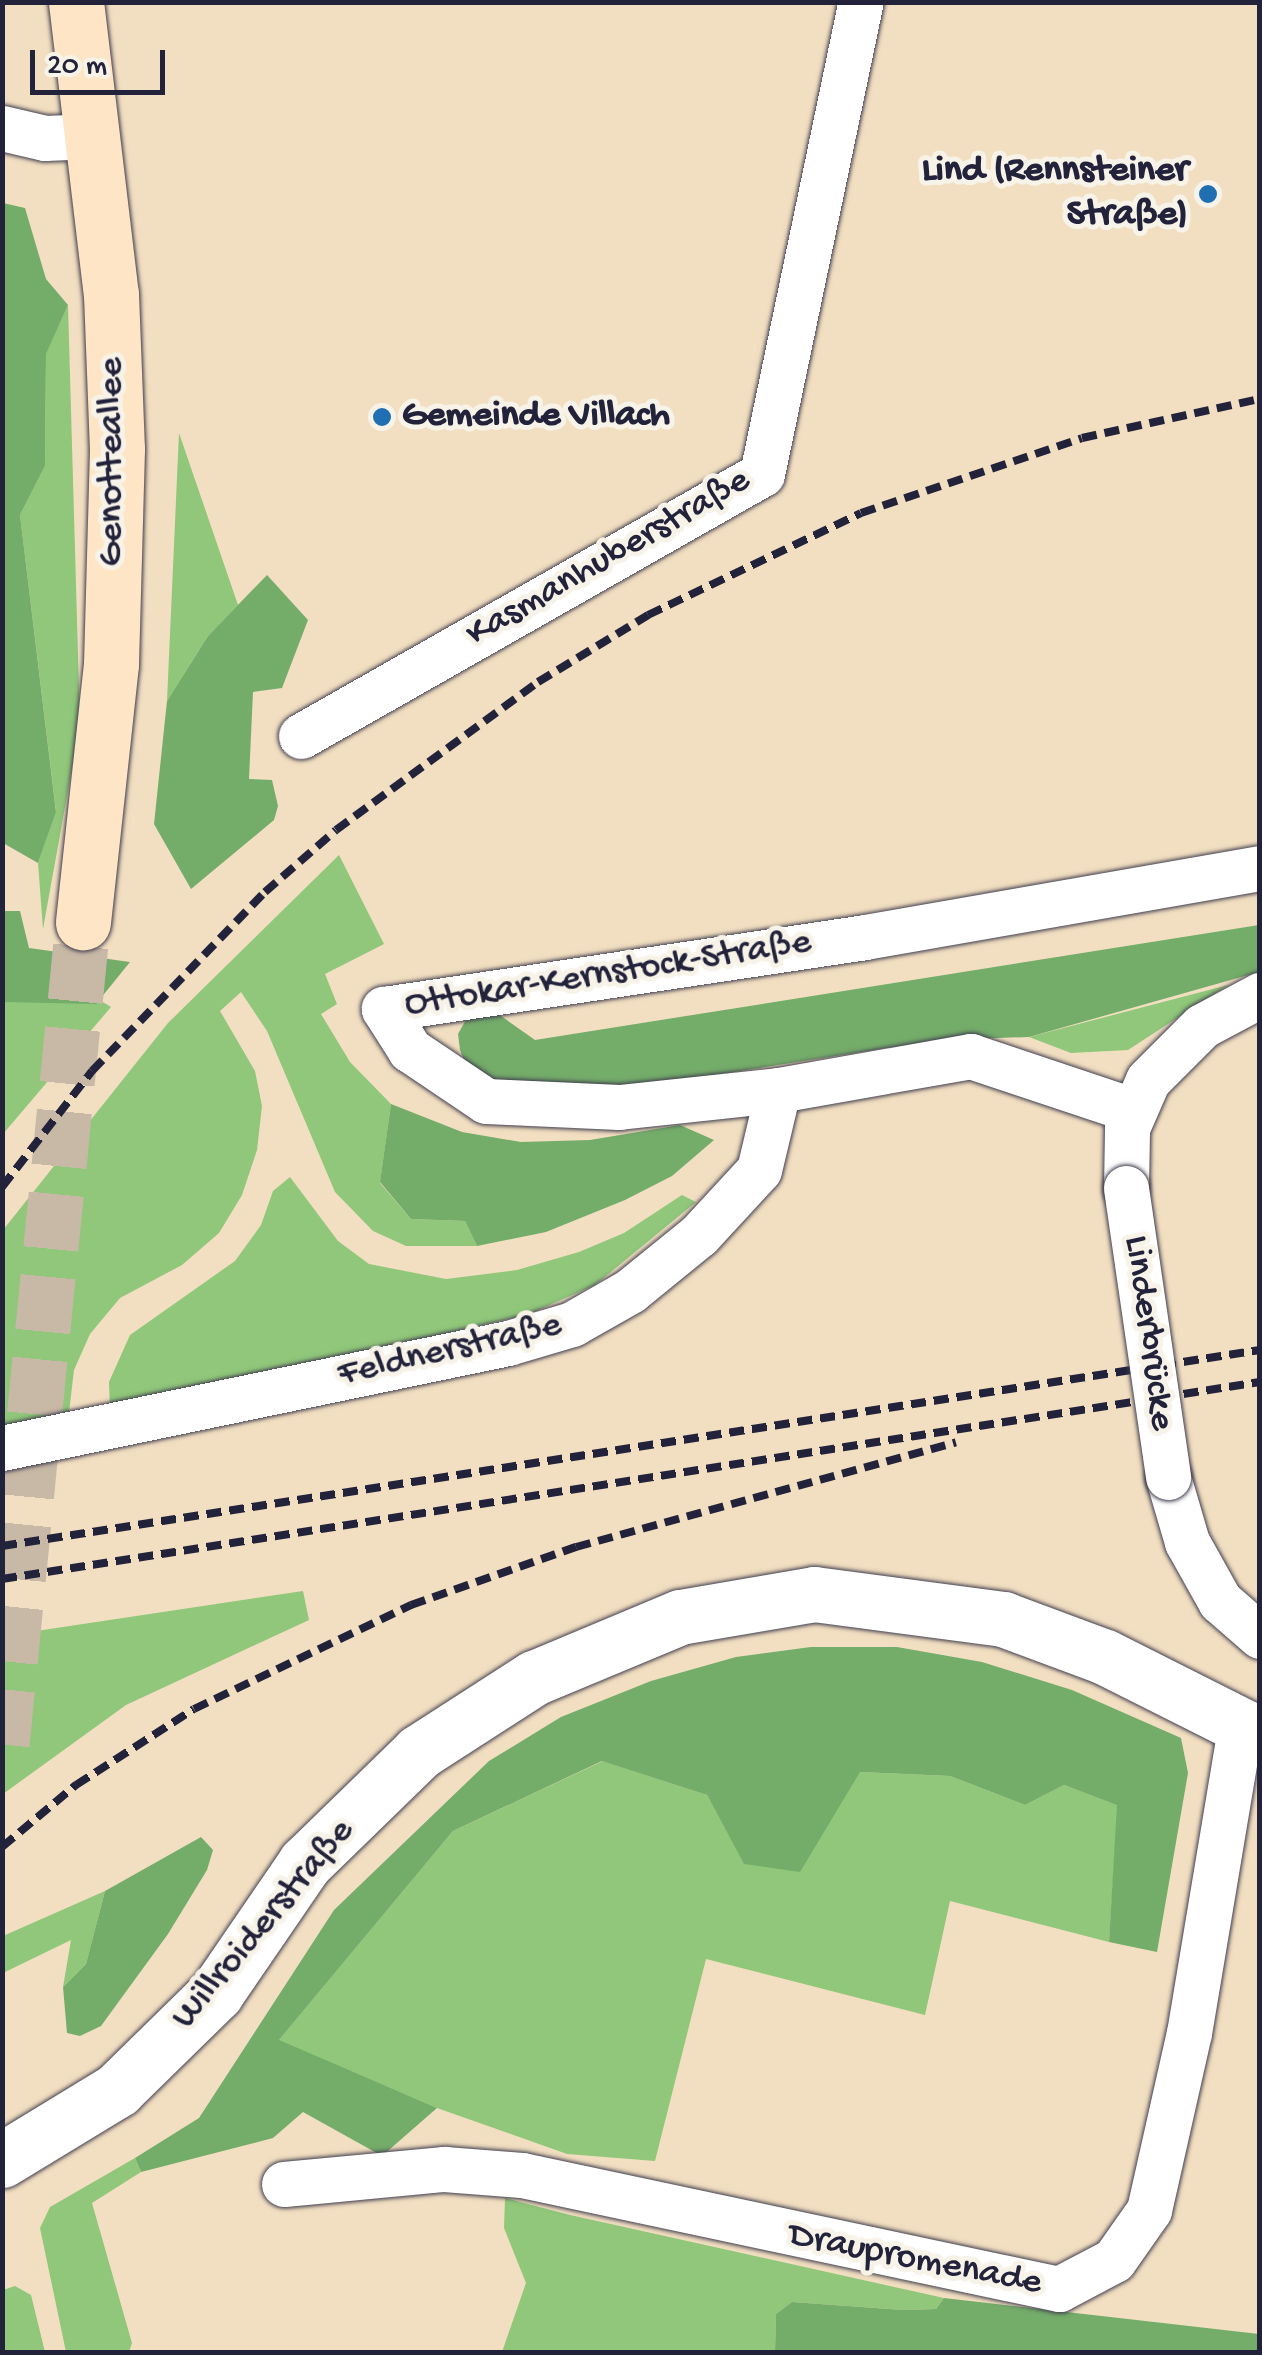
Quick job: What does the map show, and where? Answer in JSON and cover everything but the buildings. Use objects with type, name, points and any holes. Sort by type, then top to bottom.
[{"type":"main road","name":"Genotteallee","points":[[76,2],[111,294],[117,449],[111,664],[83,922]]},
{"type":"street","name":"Kasmanhuberstraße","points":[[301,736],[762,474],[860,2]]},
{"type":"street","points":[[2,128],[45,138],[92,136]]},
{"type":"street","name":"Ottokar-Kernstock-Straße","points":[[778,1090],[619,1107],[486,1102],[410,1050],[384,1009],[864,937],[1260,868]]},
{"type":"street","points":[[778,1090],[970,1056],[1132,1110],[1171,1052],[1202,1026],[1260,995]]},
{"type":"street","name":"Feldnerstraße","points":[[2,1448],[508,1343],[572,1324],[630,1292],[700,1235],[759,1170],[778,1090]]},
{"type":"street","name":"Linderbrücke","points":[[1132,1110],[1126,1188],[1168,1477],[1187,1542],[1220,1601],[1260,1636]]},
{"type":"street","name":"Willroiderstraße","points":[[2,2160],[131,2076],[216,1994],[305,1863],[419,1752],[534,1678],[680,1616],[814,1594],[1003,1619],[1104,1657],[1250,1732]]},
{"type":"street","name":"Draupromenade","points":[[284,2184],[444,2169],[522,2175],[1059,2289],[1114,2260],[1149,2210],[1242,1822],[1250,1732]]},
{"type":"green space","points":[[3,203],[25,208],[46,279],[68,305],[46,354],[45,466],[20,515],[56,812],[38,863],[3,843]]},
{"type":"green space","points":[[68,305],[80,724],[43,929],[38,863],[56,811],[20,515],[45,466],[46,353]]},
{"type":"green space","points":[[179,433],[238,605],[208,636],[167,701]]},
{"type":"green space","points":[[267,575],[308,620],[282,688],[253,692],[249,779],[272,780],[278,806],[274,820],[191,889],[154,824],[167,701],[208,636]]},
{"type":"green space","points":[[339,855],[384,944],[325,974],[337,1004],[321,1014],[350,1062],[391,1104],[380,1183],[411,1219],[465,1221],[477,1246],[406,1246],[373,1231],[335,1192],[267,1031],[241,992],[220,1011],[255,1071],[262,1106],[257,1150],[242,1195],[219,1233],[182,1265],[120,1298],[90,1334],[74,1370],[68,1421],[3,1435],[3,1230],[168,1023]]},
{"type":"green space","points":[[3,911],[20,911],[29,948],[130,962],[96,1004],[3,1002]]},
{"type":"green space","points":[[1259,925],[1259,972],[1029,1037],[938,1040],[638,1087],[504,1086],[467,1067],[460,1050],[458,1034],[468,1016],[494,1011],[535,1040]]},
{"type":"green space","points":[[7,944],[111,1007],[3,1134],[2,949]]},
{"type":"green space","points":[[1228,985],[1128,1050],[1071,1053],[1029,1037]]},
{"type":"green space","points":[[391,1104],[462,1132],[521,1142],[590,1140],[680,1125],[714,1140],[672,1176],[625,1200],[546,1232],[477,1246],[465,1221],[411,1219],[380,1182]]},
{"type":"green space","points":[[290,1177],[338,1241],[369,1264],[446,1279],[517,1270],[579,1252],[624,1233],[682,1195],[696,1202],[595,1285],[529,1314],[110,1412],[109,1382],[130,1335],[235,1261],[261,1225],[273,1191]]},
{"type":"green space","points":[[303,1591],[309,1620],[126,1705],[3,1794],[3,1636]]},
{"type":"green space","points":[[811,1647],[897,1647],[982,1662],[1072,1690],[1181,1738],[1188,1773],[1157,1952],[1109,1942],[1117,1805],[1064,1785],[1025,1805],[950,1776],[860,1772],[800,1872],[744,1864],[707,1795],[602,1761],[453,1831],[279,2040],[437,2108],[382,2156],[303,2112],[273,2138],[141,2172],[135,2158],[199,2118],[334,1910],[489,1761],[561,1717],[651,1681],[736,1657]]},
{"type":"green space","points":[[603,1761],[707,1795],[744,1863],[860,1772],[950,1776],[1025,1805],[1064,1785],[1118,1805],[1109,1942],[950,1901],[925,2015],[706,1959],[655,2161],[567,2154],[437,2108],[278,2041],[453,1831]]},
{"type":"green space","points":[[201,1837],[213,1850],[207,1870],[168,1934],[101,2026],[80,2036],[67,2033],[63,1987],[86,1964],[105,1891]]},
{"type":"green space","points":[[105,1891],[86,1964],[63,1987],[71,1940],[3,1973],[3,1936]]},
{"type":"green space","points":[[135,2158],[141,2172],[92,2203],[132,2343],[129,2352],[66,2352],[40,2228],[50,2207]]},
{"type":"green space","points":[[505,2198],[944,2298],[936,2309],[903,2310],[792,2302],[776,2314],[775,2352],[502,2352],[526,2283],[504,2228]]},
{"type":"green space","points":[[15,2286],[31,2295],[45,2352],[3,2352],[3,2290]]},
{"type":"green space","points":[[944,2298],[1259,2334],[1259,2352],[775,2352],[776,2314],[792,2302],[903,2310],[936,2309]]},
{"type":"tunnel","points":[[2,1744],[83,922]]},
{"type":"railway","points":[[2,1187],[92,1071],[265,892],[336,830],[538,682],[648,615],[861,513],[1082,438],[1260,399]]},
{"type":"railway","points":[[2,1546],[1260,1350]]},
{"type":"railway","points":[[2,1579],[1260,1382]]},
{"type":"railway","points":[[2,1847],[76,1785],[194,1709],[411,1605],[576,1547],[956,1442]]},
{"type":"place","name":"Lind (Rennsteiner Straße)","points":[[1208,194]]},
{"type":"place","name":"Gemeinde Villach","points":[[382,417]]}]
